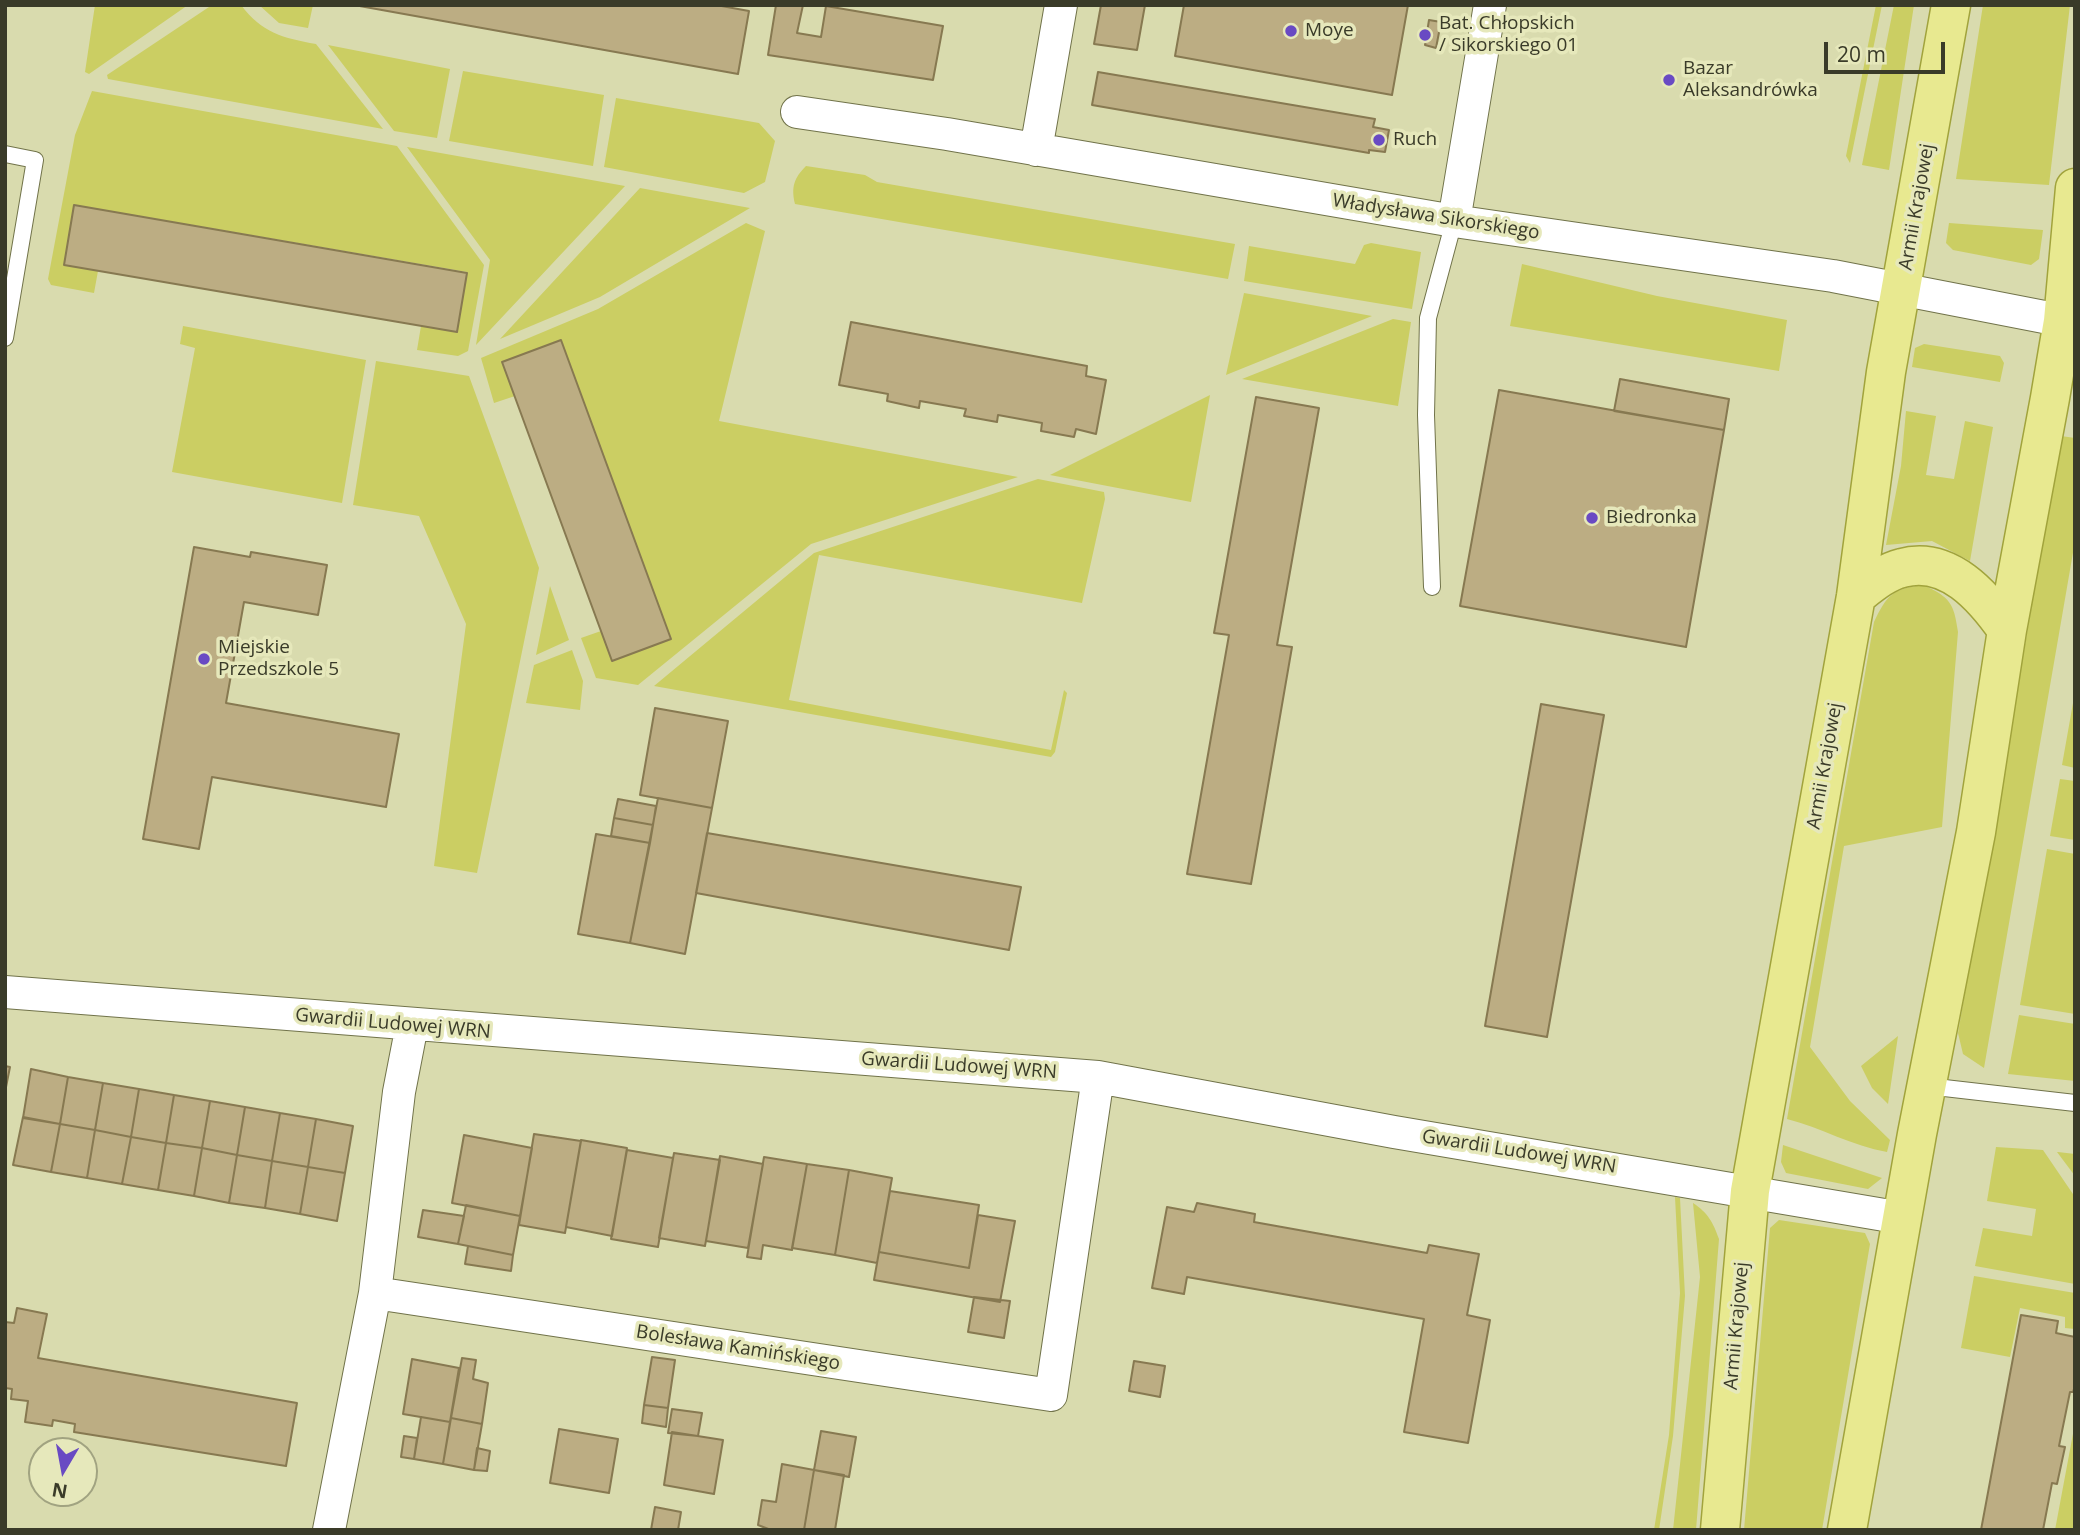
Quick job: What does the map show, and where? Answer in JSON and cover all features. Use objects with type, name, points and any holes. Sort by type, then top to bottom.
[{"type":"main road","name":"Armii Krajowej","points":[[1720,1530],[1742,1257],[1751,1191],[1856,596],[1886,372],[1903,289],[1951,5]]},
{"type":"main road","points":[[1847,1530],[1902,1218],[1976,832],[2007,629],[2069,322],[2075,188]]},
{"type":"main road","points":[[1856,596],[1899,568],[1929,568],[1967,582],[2007,629]]},
{"type":"street","points":[[1036,150],[1061,5]]},
{"type":"street","points":[[1454,221],[1490,5]]},
{"type":"street","name":"Władysława Sikorskiego","points":[[797,112],[1454,221],[1903,289],[2069,322]]},
{"type":"street","name":"Gwardii Ludowej WRN","points":[[5,992],[412,1026],[1098,1077],[1394,1132],[1902,1218]]},
{"type":"street","points":[[329,1530],[374,1293],[399,1092],[412,1026]]},
{"type":"street","name":"Bolesława Kamińskiego","points":[[374,1293],[1051,1395],[1098,1077]]},
{"type":"lane","points":[[5,154],[36,160],[5,338]]},
{"type":"lane","points":[[1433,587],[1426,415],[1428,318],[1454,221]]},
{"type":"lane","points":[[1927,1086],[2075,1103]]},
{"type":"shaded area","points":[[95,5],[188,5],[89,74],[85,72]]},
{"type":"shaded area","points":[[212,5],[241,5],[257,22],[274,33],[316,44],[383,129],[108,79],[107,75]]},
{"type":"shaded area","points":[[259,5],[313,5],[308,28],[279,23]]},
{"type":"shaded area","points":[[1876,5],[1882,5],[1850,163],[1846,156]]},
{"type":"shaded area","points":[[1894,5],[1914,5],[1889,170],[1862,165]]},
{"type":"shaded area","points":[[1983,5],[2070,5],[2049,185],[1956,179]]},
{"type":"shaded area","points":[[328,45],[450,69],[437,138],[394,131]]},
{"type":"shaded area","points":[[463,71],[604,95],[593,166],[449,141]]},
{"type":"shaded area","points":[[92,91],[397,146],[484,265],[468,351],[458,356],[417,350],[421,326],[457,332],[467,272],[75,205],[98,271],[94,293],[51,285],[48,279],[75,135]]},
{"type":"shaded area","points":[[616,98],[759,123],[775,141],[765,182],[744,193],[604,167]]},
{"type":"shaded area","points":[[407,147],[625,186],[476,345],[490,260]]},
{"type":"shaded area","points":[[806,166],[865,175],[877,182],[1235,244],[1228,279],[795,204],[794,183]]},
{"type":"shaded area","points":[[640,188],[750,208],[600,297],[500,339]]},
{"type":"shaded area","points":[[746,223],[765,231],[719,421],[1018,477],[811,544],[638,685],[596,678],[581,638],[601,631],[612,661],[671,639],[561,340],[502,362],[515,396],[494,403],[481,358],[598,309]]},
{"type":"shaded area","points":[[1949,223],[2043,230],[2039,259],[2031,265],[1953,250],[1946,243]]},
{"type":"shaded area","points":[[1371,243],[1421,252],[1412,309],[1244,281],[1249,246],[1355,264],[1364,245]]},
{"type":"shaded area","points":[[1522,264],[1657,296],[1787,320],[1779,371],[1510,326]]},
{"type":"shaded area","points":[[1244,293],[1372,316],[1226,375]]},
{"type":"shaded area","points":[[1393,319],[1411,322],[1398,406],[1242,379]]},
{"type":"shaded area","points":[[183,326],[366,360],[342,503],[172,472],[195,348],[180,344]]},
{"type":"shaded area","points":[[1924,344],[2000,356],[2004,363],[2000,382],[1912,367],[1915,348]]},
{"type":"shaded area","points":[[376,361],[469,376],[539,568],[477,873],[434,866],[466,624],[419,516],[353,505]]},
{"type":"shaded area","points":[[1210,395],[1191,502],[1050,475]]},
{"type":"shaded area","points":[[1906,411],[1936,416],[1926,475],[1954,479],[1965,421],[1993,427],[1970,561],[1932,541],[1886,545],[1901,466]]},
{"type":"shaded area","points":[[2061,436],[2075,438],[2075,541],[1984,1068],[1963,1054],[1958,1033]]},
{"type":"shaded area","points":[[1038,479],[1104,492],[1105,499],[1082,603],[819,555],[789,700],[1051,750],[1064,690],[1067,693],[1055,752],[1051,757],[654,686],[814,553]]},
{"type":"shaded area","points":[[1923,585],[1949,602],[1955,614],[1958,632],[1942,827],[1844,846],[1810,1047],[1850,1101],[1890,1140],[1887,1152],[1862,1146],[1787,1119],[1874,622],[1887,599],[1897,591]]},
{"type":"shaded area","points":[[550,586],[569,640],[536,655]]},
{"type":"shaded area","points":[[572,650],[583,681],[580,710],[526,703],[534,665]]},
{"type":"shaded area","points":[[2073,703],[2075,704],[2075,768],[2062,765]]},
{"type":"shaded area","points":[[2060,779],[2075,781],[2075,840],[2050,836]]},
{"type":"shaded area","points":[[2047,849],[2075,854],[2075,1014],[2020,1005]]},
{"type":"shaded area","points":[[2019,1015],[2075,1024],[2075,1081],[2008,1074]]},
{"type":"shaded area","points":[[1898,1036],[1888,1104],[1872,1088],[1861,1066]]},
{"type":"shaded area","points":[[1783,1145],[1882,1178],[1868,1189],[1786,1173],[1781,1162]]},
{"type":"shaded area","points":[[1996,1147],[2043,1150],[2075,1197],[2075,1284],[1975,1266],[1983,1228],[2032,1236],[2036,1209],[1987,1201]]},
{"type":"shaded area","points":[[2057,1152],[2075,1154],[2075,1176]]},
{"type":"shaded area","points":[[1675,1197],[1680,1198],[1685,1296],[1673,1436],[1659,1530],[1654,1530],[1669,1435],[1680,1293]]},
{"type":"shaded area","points":[[1693,1203],[1709,1218],[1719,1239],[1696,1530],[1673,1530],[1700,1277]]},
{"type":"shaded area","points":[[1779,1220],[1865,1233],[1870,1244],[1822,1530],[1744,1530],[1770,1228]]},
{"type":"shaded area","points":[[1974,1276],[2075,1293],[2075,1329],[2065,1328],[2065,1317],[2020,1308],[2010,1357],[1961,1348]]},
{"type":"shaded area","points":[[2075,1423],[2075,1530],[2055,1530]]},
{"type":"building","points":[[354,5],[716,5],[749,11],[738,74]]},
{"type":"building","points":[[776,5],[803,5],[797,33],[821,37],[826,6],[943,26],[933,80],[768,55]]},
{"type":"building","points":[[1101,5],[1145,5],[1137,50],[1094,44]]},
{"type":"building","name":"Moye","points":[[1184,5],[1408,5],[1392,95],[1175,56]]},
{"type":"building","points":[[1429,20],[1441,22],[1436,48],[1425,45]]},
{"type":"building","points":[[1098,72],[1375,119],[1373,127],[1389,130],[1385,152],[1369,150],[1369,153],[1092,105]]},
{"type":"building","points":[[74,205],[467,273],[457,332],[64,265]]},
{"type":"building","points":[[851,322],[1087,366],[1086,376],[1106,380],[1096,434],[1076,429],[1074,437],[1041,431],[1042,423],[998,415],[997,422],[964,416],[966,409],[920,401],[919,408],[887,401],[888,394],[839,385]]},
{"type":"building","points":[[561,340],[671,639],[612,661],[502,362]]},
{"type":"building","points":[[1620,379],[1729,399],[1724,430],[1614,411]]},
{"type":"building","name":"Biedronka","points":[[1499,390],[1724,430],[1686,647],[1460,606]]},
{"type":"building","points":[[1256,397],[1319,408],[1277,645],[1292,647],[1251,884],[1187,874],[1229,635],[1214,633]]},
{"type":"building","name":"Miejskie Przedszkole 5","points":[[194,547],[250,557],[251,552],[327,565],[318,615],[244,602],[226,703],[399,734],[386,807],[212,777],[199,849],[143,839]]},
{"type":"building","points":[[1541,704],[1604,715],[1547,1037],[1485,1026]]},
{"type":"building","points":[[655,708],[728,721],[712,808],[640,795]]},
{"type":"building","points":[[658,798],[712,808],[685,954],[630,943]]},
{"type":"building","points":[[618,799],[656,806],[653,825],[614,818]]},
{"type":"building","points":[[614,818],[653,825],[650,843],[611,836]]},
{"type":"building","points":[[707,833],[1021,887],[1009,950],[696,893]]},
{"type":"building","points":[[596,834],[650,843],[630,943],[578,934]]},
{"type":"building","points":[[5,1066],[10,1067],[5,1092]]},
{"type":"building","points":[[31,1069],[68,1077],[60,1124],[23,1118]]},
{"type":"building","points":[[68,1077],[103,1083],[95,1130],[60,1124]]},
{"type":"building","points":[[103,1083],[139,1089],[131,1137],[95,1130]]},
{"type":"building","points":[[139,1089],[174,1095],[166,1143],[131,1137]]},
{"type":"building","points":[[174,1095],[210,1101],[202,1148],[166,1143]]},
{"type":"building","points":[[210,1101],[245,1107],[237,1155],[202,1148]]},
{"type":"building","points":[[245,1107],[280,1113],[272,1161],[237,1155]]},
{"type":"building","points":[[280,1113],[316,1119],[308,1167],[272,1161]]},
{"type":"building","points":[[23,1117],[60,1124],[51,1172],[13,1165]]},
{"type":"building","points":[[316,1119],[353,1126],[345,1173],[308,1167]]},
{"type":"building","points":[[60,1124],[95,1130],[87,1178],[51,1172]]},
{"type":"building","points":[[95,1130],[131,1137],[122,1184],[87,1178]]},
{"type":"building","points":[[534,1134],[581,1141],[565,1233],[519,1225]]},
{"type":"building","points":[[464,1135],[532,1148],[520,1216],[452,1203]]},
{"type":"building","points":[[131,1137],[166,1143],[158,1190],[122,1184]]},
{"type":"building","points":[[581,1140],[627,1148],[612,1236],[566,1227]]},
{"type":"building","points":[[166,1143],[202,1148],[194,1196],[158,1190]]},
{"type":"building","points":[[202,1148],[237,1155],[229,1203],[194,1196]]},
{"type":"building","points":[[627,1150],[673,1158],[658,1247],[611,1239]]},
{"type":"building","points":[[674,1153],[720,1160],[705,1246],[659,1238]]},
{"type":"building","points":[[237,1155],[272,1161],[265,1208],[229,1203]]},
{"type":"building","points":[[720,1156],[763,1164],[748,1248],[706,1241]]},
{"type":"building","points":[[764,1157],[807,1164],[792,1250],[763,1245],[761,1259],[747,1257]]},
{"type":"building","points":[[272,1161],[308,1167],[300,1214],[265,1208]]},
{"type":"building","points":[[807,1164],[849,1170],[835,1255],[792,1248]]},
{"type":"building","points":[[308,1167],[345,1173],[337,1221],[300,1214]]},
{"type":"building","points":[[849,1170],[892,1178],[877,1263],[835,1255]]},
{"type":"building","points":[[890,1191],[979,1205],[969,1268],[879,1252]]},
{"type":"building","points":[[1197,1203],[1255,1214],[1254,1222],[1427,1253],[1429,1245],[1479,1254],[1467,1315],[1490,1320],[1468,1443],[1404,1432],[1424,1319],[1187,1277],[1184,1294],[1152,1288],[1167,1207],[1194,1212]]},
{"type":"building","points":[[466,1205],[520,1216],[513,1255],[458,1244]]},
{"type":"building","points":[[423,1210],[464,1216],[458,1244],[418,1237]]},
{"type":"building","points":[[978,1215],[1015,1221],[1000,1302],[874,1280],[879,1252],[969,1268]]},
{"type":"building","points":[[468,1246],[513,1255],[511,1271],[465,1264]]},
{"type":"building","points":[[974,1297],[1010,1301],[1004,1338],[968,1332]]},
{"type":"building","points":[[17,1308],[47,1314],[38,1358],[297,1403],[286,1466],[74,1432],[75,1424],[53,1420],[52,1426],[25,1422],[28,1401],[11,1399],[12,1389],[5,1388],[5,1322],[14,1323]]},
{"type":"building","points":[[2021,1315],[2058,1321],[2056,1333],[2075,1337],[2075,1386],[2073,1392],[2070,1392],[2059,1446],[2065,1447],[2057,1484],[2052,1483],[2043,1530],[1981,1530]]},
{"type":"building","points":[[652,1357],[675,1360],[668,1408],[644,1405]]},
{"type":"building","points":[[462,1358],[476,1360],[473,1379],[488,1383],[482,1424],[451,1418]]},
{"type":"building","points":[[412,1359],[459,1368],[450,1422],[403,1414]]},
{"type":"building","points":[[1134,1361],[1165,1366],[1160,1397],[1129,1391]]},
{"type":"building","points":[[644,1405],[668,1408],[666,1427],[642,1423]]},
{"type":"building","points":[[672,1409],[702,1413],[698,1436],[668,1433]]},
{"type":"building","points":[[421,1417],[450,1422],[443,1464],[414,1459]]},
{"type":"building","points":[[451,1418],[482,1424],[474,1470],[443,1464]]},
{"type":"building","points":[[559,1429],[618,1439],[609,1493],[550,1483]]},
{"type":"building","points":[[821,1431],[856,1437],[849,1477],[814,1470]]},
{"type":"building","points":[[672,1432],[723,1440],[714,1494],[664,1485]]},
{"type":"building","points":[[404,1436],[417,1438],[414,1459],[401,1457]]},
{"type":"building","points":[[477,1448],[490,1451],[487,1471],[474,1470]]},
{"type":"building","points":[[782,1464],[814,1470],[804,1530],[771,1530],[758,1525],[762,1500],[776,1502]]},
{"type":"building","points":[[814,1470],[844,1475],[835,1530],[804,1530]]},
{"type":"building","points":[[655,1507],[681,1512],[678,1530],[651,1530]]},
{"type":"place","name":"Moye","points":[[1291,31]]},
{"type":"place","name":"Bat. Chłopskich / Sikorskiego 01","points":[[1425,35]]},
{"type":"place","name":"Bazar Aleksandrówka","points":[[1669,80]]},
{"type":"place","name":"Ruch","points":[[1379,140]]},
{"type":"place","name":"Biedronka","points":[[1592,518]]},
{"type":"place","name":"Miejskie Przedszkole 5","points":[[204,659]]}]
